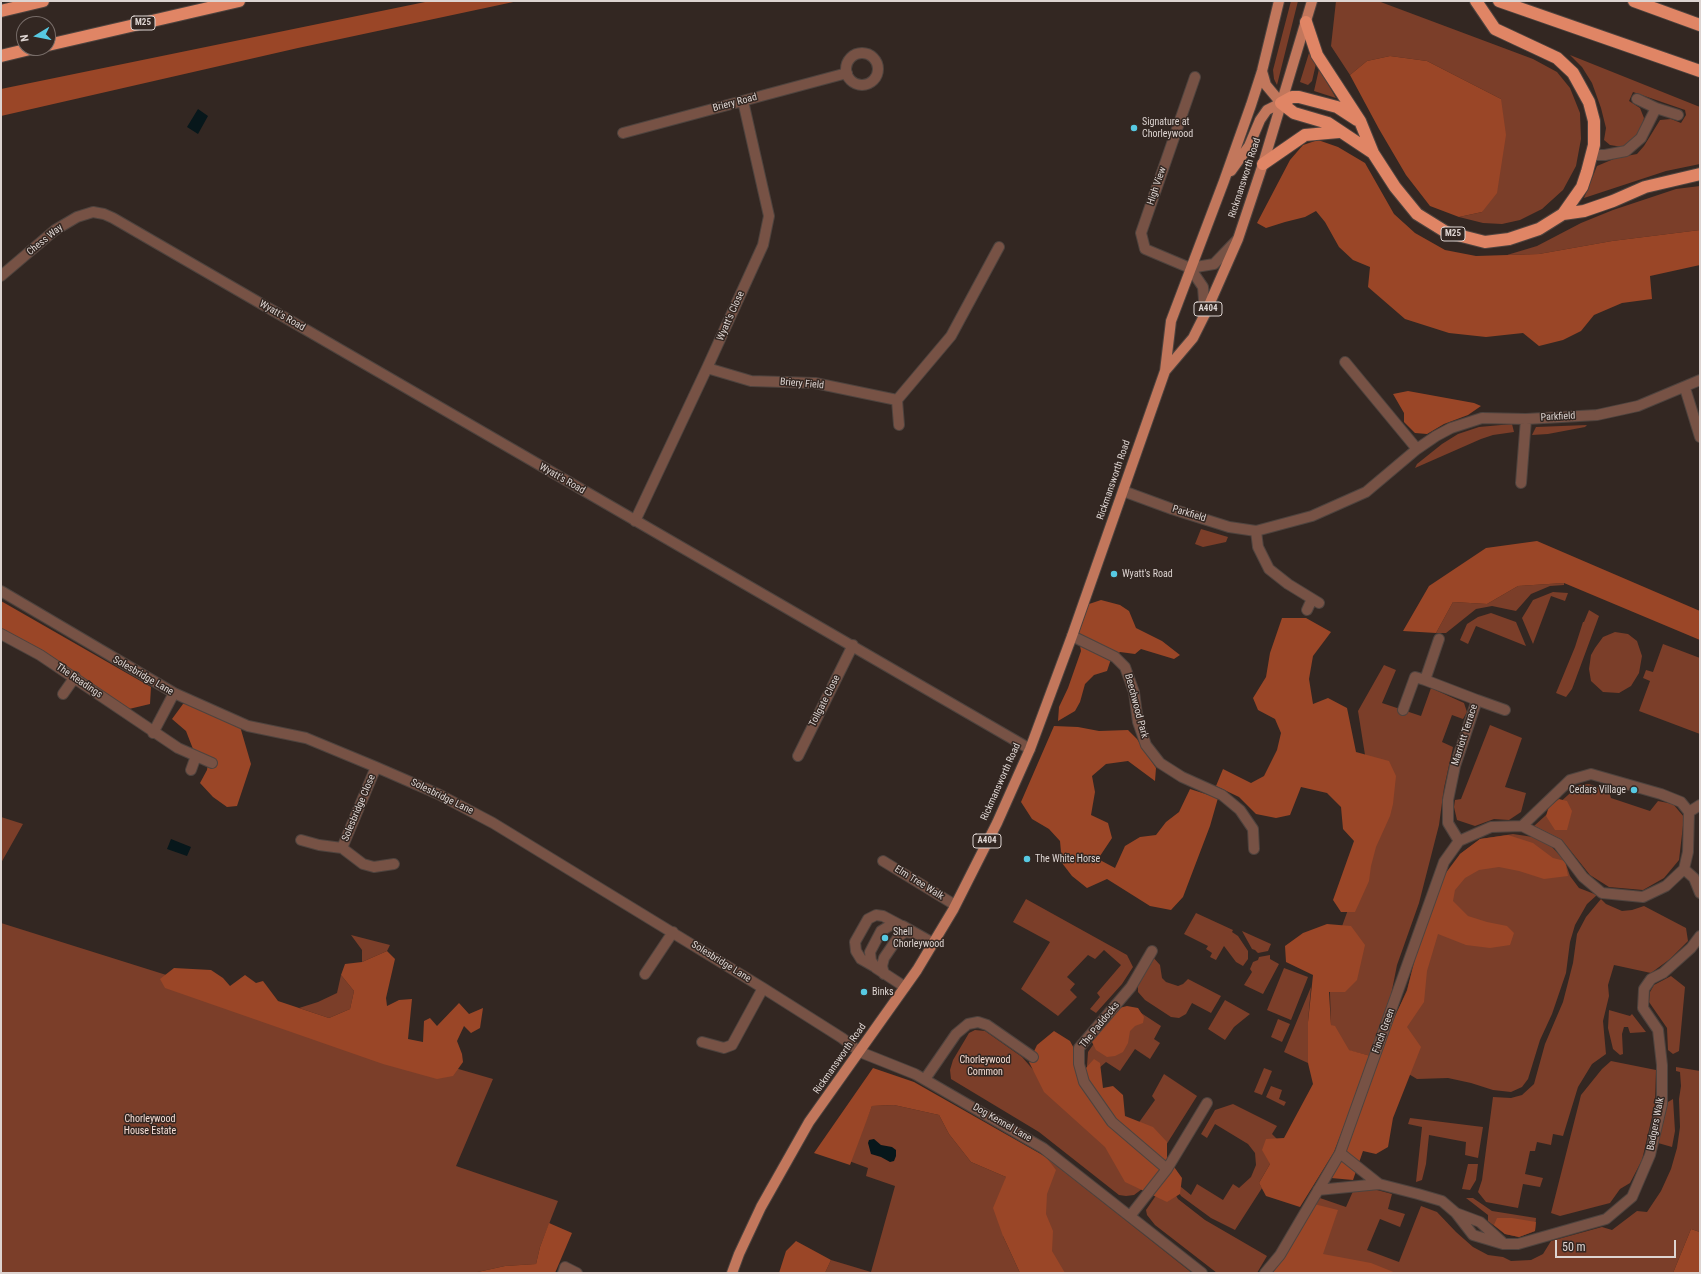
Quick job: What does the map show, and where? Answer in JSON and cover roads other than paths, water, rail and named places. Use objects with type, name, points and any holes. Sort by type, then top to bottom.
[{"type":"highway","points":[[1,10],[43,1]]},
{"type":"highway","name":"M25","points":[[56,43],[238,1]]},
{"type":"highway","name":"M25","points":[[1306,22],[1317,54],[1360,122],[1373,153],[1395,187],[1416,214],[1446,232],[1485,242],[1509,239],[1539,229],[1563,214],[1582,187],[1594,145],[1594,121],[1589,102],[1573,73],[1557,58],[1495,29],[1476,1]]},
{"type":"highway","points":[[1499,1],[1700,71]]},
{"type":"highway","points":[[1634,1],[1700,25]]},
{"type":"highway","points":[[1,56],[16,52]]},
{"type":"highway","points":[[1281,103],[1292,97],[1299,97],[1337,107],[1360,122]]},
{"type":"highway","name":"M25","points":[[1281,103],[1294,113],[1328,124],[1339,132],[1352,138],[1373,153]]},
{"type":"highway","points":[[1263,164],[1305,135],[1339,132]]},
{"type":"highway","name":"M25","points":[[1563,214],[1584,211],[1613,201],[1644,187],[1700,174]]},
{"type":"main road","name":"Rickmansworth Road","points":[[732,1273],[739,1254],[761,1207],[782,1167],[809,1122],[905,987],[955,905],[997,823],[1030,749],[1072,636],[1165,371],[1171,321],[1224,181],[1262,71],[1279,1]]},
{"type":"main road","name":"Rickmansworth Road","points":[[1165,371],[1193,338],[1238,239],[1263,164],[1312,1]]},
{"type":"main road","points":[[1224,181],[1249,146],[1260,120],[1267,110],[1281,103],[1266,85],[1262,71]]},
{"type":"street","name":"Briery Road","points":[[623,133],[847,73]]},
{"type":"street","name":"High View","points":[[1190,268],[1145,249],[1141,233],[1195,78]]},
{"type":"street","points":[[1637,99],[1656,108],[1678,115]]},
{"type":"street","name":"Wyatt's Close","points":[[635,521],[763,245],[769,216],[743,101]]},
{"type":"street","points":[[1592,155],[1604,155],[1626,151],[1641,138],[1656,108]]},
{"type":"street","name":"Chess Way","points":[[1,276],[55,230],[77,216],[93,212]]},
{"type":"street","name":"Wyatt's Road","points":[[93,212],[104,214],[113,218],[635,521],[853,645],[1030,749]]},
{"type":"street","points":[[1205,314],[1203,286],[1190,268],[1214,264],[1238,239]]},
{"type":"street","points":[[899,425],[897,400],[951,336],[999,247]]},
{"type":"street","points":[[1345,362],[1418,449]]},
{"type":"street","name":"Briery Field","points":[[707,368],[751,380],[815,383],[897,400]]},
{"type":"street","name":"Parkfield","points":[[1123,491],[1172,509],[1229,527],[1256,531],[1312,516],[1366,492],[1418,449],[1450,428],[1482,418],[1597,415],[1638,406],[1685,388],[1700,380]]},
{"type":"street","points":[[1685,388],[1700,437]]},
{"type":"street","points":[[1521,483],[1526,418]]},
{"type":"street","points":[[1256,531],[1258,547],[1270,569],[1288,584],[1316,601],[1307,610]]},
{"type":"street","name":"Solesbridge Lane","points":[[1,591],[174,693],[248,726],[306,738],[438,794],[493,823],[763,988],[842,1038],[860,1052]]},
{"type":"street","name":"The Readings","points":[[1,634],[40,655],[75,677],[153,733],[178,748],[212,763]]},
{"type":"street","name":"Beechwood Park","points":[[1072,636],[1115,657],[1125,667],[1134,692],[1138,722],[1146,745],[1160,763],[1182,777],[1222,795],[1240,810],[1253,829],[1254,849]]},
{"type":"street","points":[[1403,710],[1415,677],[1425,680],[1439,639]]},
{"type":"street","name":"Tollgate Close","points":[[798,756],[853,645]]},
{"type":"street","points":[[63,694],[75,677]]},
{"type":"street","name":"Marriott Terrace","points":[[1425,680],[1477,700],[1455,766],[1448,800],[1448,823],[1459,841]]},
{"type":"street","points":[[153,733],[174,693]]},
{"type":"street","points":[[1477,700],[1505,710]]},
{"type":"street","points":[[191,770],[196,756]]},
{"type":"street","name":"Solesbridge Close","points":[[342,848],[376,767]]},
{"type":"street","points":[[1459,841],[1491,827],[1522,826],[1558,844],[1583,877],[1602,893],[1643,896],[1666,886],[1684,869],[1688,852],[1689,812],[1681,802],[1661,794],[1591,774],[1570,780],[1522,826]]},
{"type":"street","points":[[1689,812],[1700,805]]},
{"type":"street","name":"Solesbridge Close","points":[[301,840],[319,845],[342,848],[363,864],[374,867],[394,864]]},
{"type":"street","name":"Finch Green","points":[[1265,1273],[1280,1255],[1340,1154],[1444,862],[1459,841]]},
{"type":"street","name":"Elm Tree Walk","points":[[883,861],[955,905]]},
{"type":"street","points":[[1684,869],[1694,878],[1700,893]]},
{"type":"street","points":[[905,987],[861,959],[856,951],[855,942],[868,919],[876,915],[883,916],[933,943]]},
{"type":"street","points":[[880,971],[871,961],[870,952],[881,931],[891,926],[903,926]]},
{"type":"street","points":[[645,974],[673,932]]},
{"type":"street","points":[[880,971],[884,958],[899,936],[905,932],[914,933]]},
{"type":"street","name":"Badgers Walk","points":[[1318,1190],[1378,1184],[1442,1201],[1456,1213],[1473,1235],[1503,1244],[1518,1244],[1606,1219],[1632,1197],[1650,1155],[1662,1104],[1662,1066],[1658,1030],[1643,1008],[1644,989],[1651,979],[1663,973],[1691,948],[1700,936]]},
{"type":"street","name":"The Paddocks","points":[[1152,950],[1131,987],[1079,1048],[1079,1064],[1084,1082],[1112,1122],[1167,1170]]},
{"type":"street","points":[[702,1042],[724,1048],[732,1045],[763,988]]},
{"type":"street","points":[[925,1079],[956,1034],[968,1024],[978,1022],[987,1025],[1033,1058]]},
{"type":"street","name":"Dog Kennel Lane","points":[[860,1052],[925,1079],[1043,1148],[1202,1273]]},
{"type":"street","points":[[1130,1216],[1167,1170],[1207,1103]]},
{"type":"street","name":"Badgers Walk","points":[[1340,1154],[1378,1184]]},
{"type":"street","name":"Badgers Walk","points":[[1456,1213],[1480,1222],[1503,1244]]},
{"type":"street","points":[[562,1273],[565,1267],[577,1273]]},
{"type":"place","name":"Signature at Chorleywood","points":[[1134,128]]},
{"type":"place","name":"Wyatt's Road","points":[[1114,574]]},
{"type":"place","name":"Cedars Village","points":[[1634,790]]},
{"type":"place","name":"The White Horse","points":[[1027,859]]},
{"type":"place","name":"Shell Chorleywood","points":[[885,938]]},
{"type":"place","name":"Binks","points":[[864,992]]},
{"type":"park label","name":"Chorleywood Common","points":[[985,1066]]},
{"type":"park label","name":"Chorleywood House Estate","points":[[150,1124]]}]
